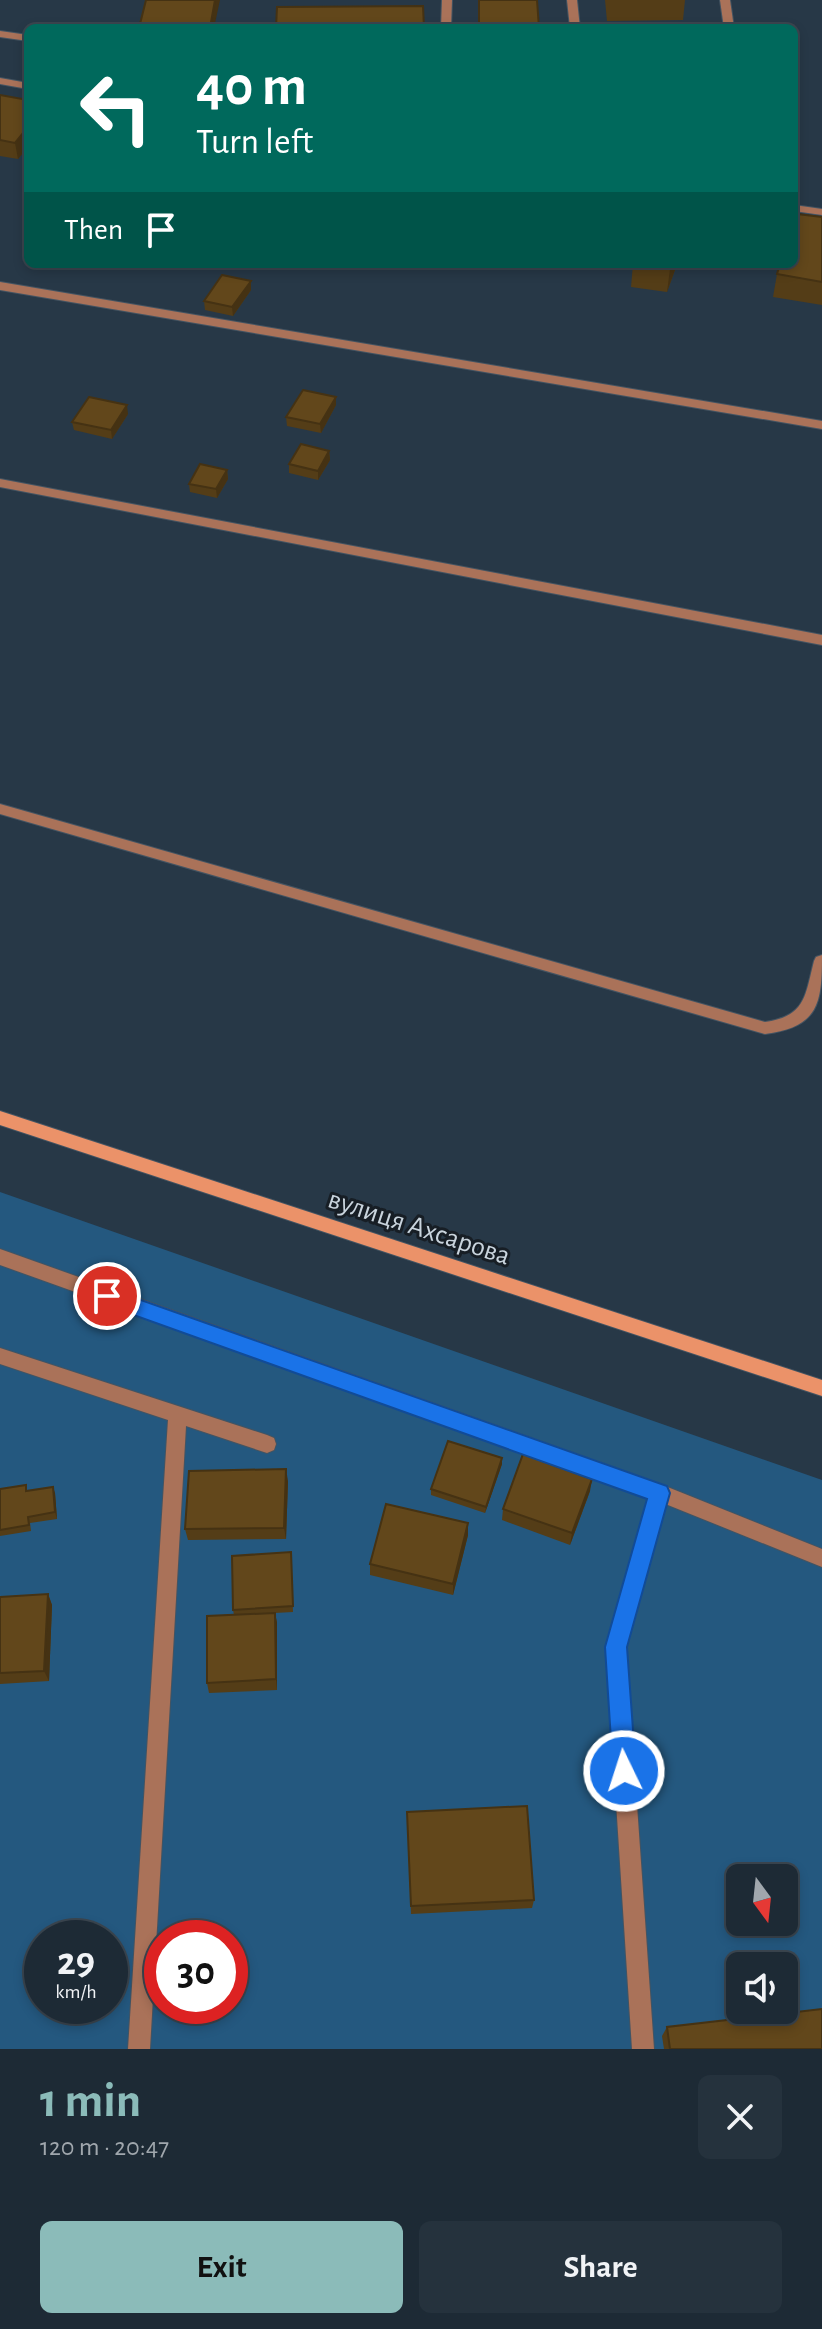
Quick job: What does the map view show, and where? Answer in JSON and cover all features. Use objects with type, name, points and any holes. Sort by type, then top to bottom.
[{"type":"main road","name":"вулиця Ахсарова","points":[[0,1118],[822,1388]]},
{"type":"street","points":[[446,24],[447,0]]},
{"type":"street","points":[[572,0],[575,24]]},
{"type":"street","points":[[725,0],[728,24]]},
{"type":"street","points":[[0,34],[24,37]]},
{"type":"street","points":[[0,81],[24,85]]},
{"type":"street","points":[[798,209],[822,212]]},
{"type":"street","points":[[0,286],[822,425]]},
{"type":"street","points":[[0,483],[822,640]]},
{"type":"street","points":[[0,809],[765,1028],[796,1022],[807,1013],[822,961]]},
{"type":"street","points":[[0,1257],[660,1493],[822,1558]]},
{"type":"street","points":[[0,1356],[267,1444]]},
{"type":"street","points":[[139,2049],[177,1415]]},
{"type":"street","points":[[643,2049],[616,1647],[660,1493]]},
{"type":"shaded area","points":[[0,1192],[822,1480],[822,2049],[0,2049]]},
{"type":"building","points":[[146,0],[215,0],[211,24],[140,24]]},
{"type":"building","points":[[479,0],[537,0],[539,24],[479,24]]},
{"type":"building","points":[[423,6],[424,24],[276,24],[277,7]]},
{"type":"building","points":[[0,95],[24,99],[24,132],[15,143],[0,140]]},
{"type":"building","points":[[798,214],[822,217],[822,282],[777,274],[779,268],[798,268]]},
{"type":"building","points":[[222,275],[251,281],[232,307],[204,301]]},
{"type":"building","points":[[303,390],[336,397],[320,424],[286,417]]},
{"type":"building","points":[[89,397],[127,405],[111,430],[72,422]]},
{"type":"building","points":[[301,444],[329,451],[318,471],[289,464]]},
{"type":"building","points":[[200,464],[227,470],[216,489],[189,484]]},
{"type":"building","points":[[448,1441],[502,1458],[486,1507],[431,1489]]},
{"type":"building","points":[[523,1454],[592,1479],[572,1533],[503,1509]]},
{"type":"building","points":[[286,1469],[284,1528],[185,1529],[189,1471]]},
{"type":"building","points":[[26,1485],[26,1491],[53,1487],[55,1512],[28,1517],[29,1525],[0,1530],[0,1489]]},
{"type":"building","points":[[386,1504],[468,1523],[453,1584],[370,1564]]},
{"type":"building","points":[[291,1552],[293,1606],[233,1610],[232,1556]]},
{"type":"building","points":[[48,1594],[44,1671],[0,1673],[0,1597]]},
{"type":"building","points":[[275,1613],[276,1679],[207,1683],[207,1616]]},
{"type":"building","points":[[527,1806],[534,1900],[411,1906],[407,1812]]},
{"type":"building","points":[[822,2009],[822,2049],[670,2049],[667,2027],[726,2020],[726,2024],[798,2024],[798,2012]]},
{"type":"route","points":[[107,1296],[660,1493],[616,1647],[624,1771]]}]
